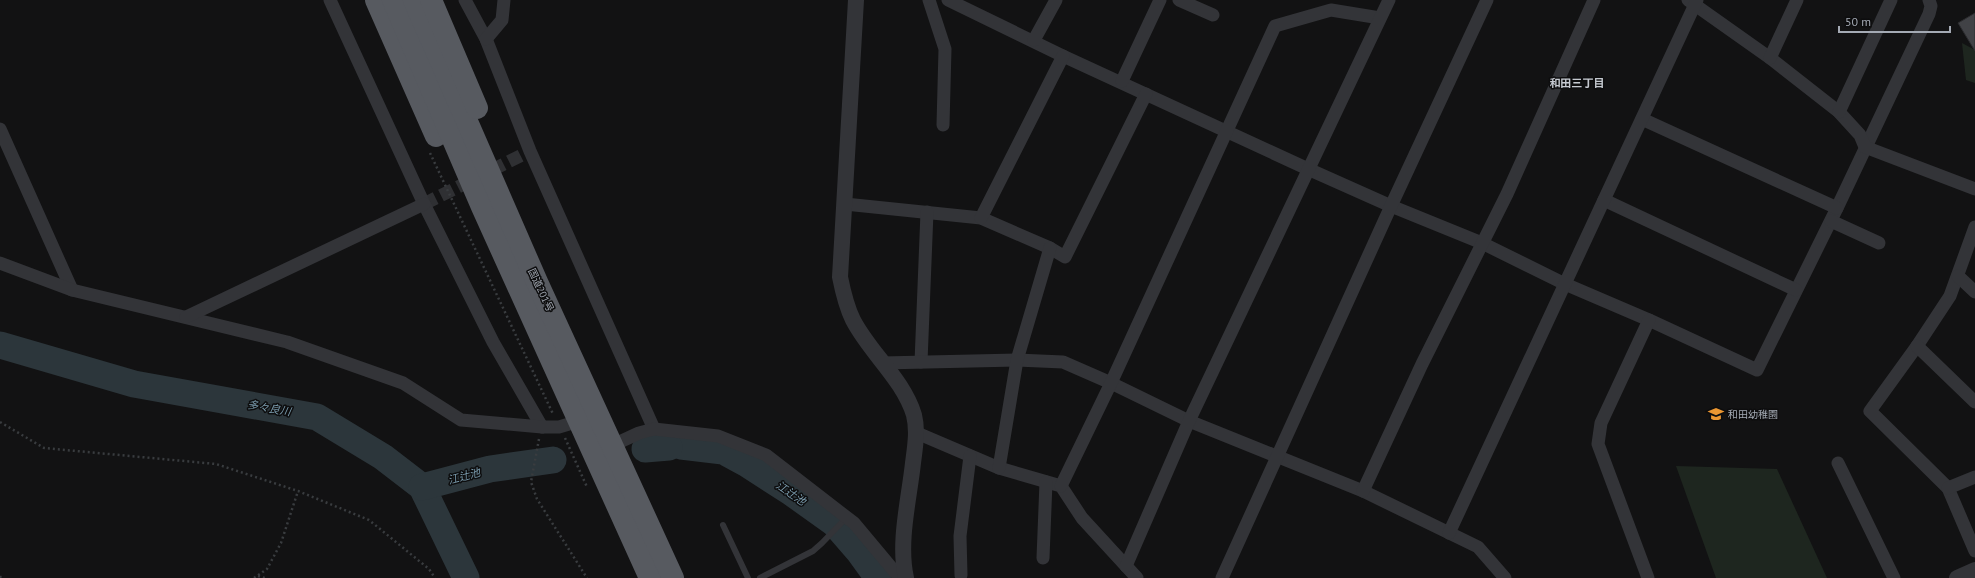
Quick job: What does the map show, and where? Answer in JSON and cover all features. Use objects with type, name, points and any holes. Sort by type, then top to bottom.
[{"type":"highway","points":[[376,0],[409,78],[521,320],[551,356]]},
{"type":"highway","name":"国道201号","points":[[393,0],[482,207],[551,356],[569,424],[650,578]]},
{"type":"highway","name":"国道201号","points":[[414,0],[537,282],[576,364],[673,578]]},
{"type":"highway","points":[[431,0],[549,279],[576,364]]},
{"type":"street","points":[[330,0],[424,204],[493,342],[542,427]]},
{"type":"street","points":[[465,0],[486,40],[530,151],[654,429]]},
{"type":"street","points":[[486,40],[502,20],[504,0]]},
{"type":"street","points":[[856,0],[840,277],[845,302],[854,321],[905,394],[913,414],[917,432],[904,541],[903,567],[906,578]]},
{"type":"street","points":[[929,0],[945,49],[943,125]]},
{"type":"street","points":[[948,0],[1034,40],[1063,56],[1122,81],[1146,94],[1226,131],[1391,206],[1482,243],[1565,284],[1649,320],[1757,370],[1831,221],[1929,14],[1931,6],[1929,0]]},
{"type":"street","points":[[1034,40],[1056,0]]},
{"type":"street","points":[[1122,81],[1160,0]]},
{"type":"street","points":[[1179,0],[1213,15]]},
{"type":"street","points":[[1126,566],[1189,421],[1388,0]]},
{"type":"street","points":[[1222,578],[1276,456],[1487,0]]},
{"type":"street","points":[[1363,491],[1422,364],[1510,188],[1594,0]]},
{"type":"street","points":[[1770,58],[1797,0]]},
{"type":"street","points":[[1839,112],[1891,0]]},
{"type":"street","points":[[1449,533],[1642,119],[1694,1],[1839,112],[1860,135],[1865,147],[1975,189]]},
{"type":"street","points":[[1061,486],[1111,383],[1275,26],[1331,5],[1380,18]]},
{"type":"street","points":[[981,218],[1063,56]]},
{"type":"street","points":[[845,204],[981,218],[1050,248],[1065,257],[1146,94]]},
{"type":"street","points":[[1642,119],[1837,208]]},
{"type":"street","points":[[0,129],[72,290]]},
{"type":"street","points":[[1604,200],[1796,290]]},
{"type":"street","points":[[186,317],[424,204]]},
{"type":"street","points":[[921,362],[927,212]]},
{"type":"street","points":[[1831,221],[1879,243]]},
{"type":"street","points":[[1975,227],[1950,296],[1917,346],[1870,411],[1948,488],[1975,551]]},
{"type":"street","points":[[999,468],[1017,360],[1050,248]]},
{"type":"street","points":[[0,263],[72,290],[287,342],[403,384],[461,420],[542,427],[569,424]]},
{"type":"street","points":[[1958,276],[1975,292]]},
{"type":"street","points":[[1648,578],[1598,444],[1601,423],[1649,320]]},
{"type":"street","points":[[1917,346],[1975,402]]},
{"type":"street","points":[[882,363],[1017,360],[1063,362],[1111,383],[1189,421],[1363,491],[1478,547],[1505,578]]},
{"type":"street","points":[[613,446],[639,433],[654,429],[718,436],[766,455],[854,523],[900,578]]},
{"type":"street","points":[[917,432],[999,468],[1061,486],[1082,518],[1137,578]]},
{"type":"street","points":[[961,576],[960,536],[970,456]]},
{"type":"street","points":[[1838,463],[1894,578]]},
{"type":"street","points":[[1948,488],[1975,477]]},
{"type":"street","points":[[1043,558],[1046,482]]},
{"type":"street","points":[[1957,578],[1973,573]]},
{"type":"lane","points":[[760,578],[813,551],[847,517]]},
{"type":"lane","points":[[723,525],[748,578]]},
{"type":"path","points":[[427,146],[569,424],[590,494]]},
{"type":"path","points":[[0,423],[44,448],[216,464],[298,492],[369,520],[429,569],[435,578]]},
{"type":"path","points":[[542,427],[531,482],[537,499],[587,578]]},
{"type":"path","points":[[256,577],[267,569],[281,543],[298,492]]},
{"type":"path","points":[[256,577],[265,578]]},
{"type":"shaded area","points":[[1962,43],[1975,50],[1975,83],[1966,80]]},
{"type":"shaded area","points":[[1676,466],[1777,469],[1827,578],[1716,578]]},
{"type":"building","points":[[1975,13],[1975,51],[1958,23]]},
{"type":"waterway","name":"多々良川","points":[[0,345],[134,384],[317,417],[383,457],[422,487],[466,578]]},
{"type":"waterway","name":"江辻池","points":[[681,446],[723,451],[747,464],[792,493],[834,523],[860,553],[878,578]]},
{"type":"waterway","name":"江辻池","points":[[645,449],[669,447]]},
{"type":"waterway","name":"江辻池","points":[[422,487],[490,469],[553,460]]},
{"type":"tunnel","points":[[424,204],[530,151]]},
{"type":"place","name":"和田幼稚園","points":[[1716,414]]},
{"type":"district","name":"和田三丁目","points":[[1577,83]]}]
